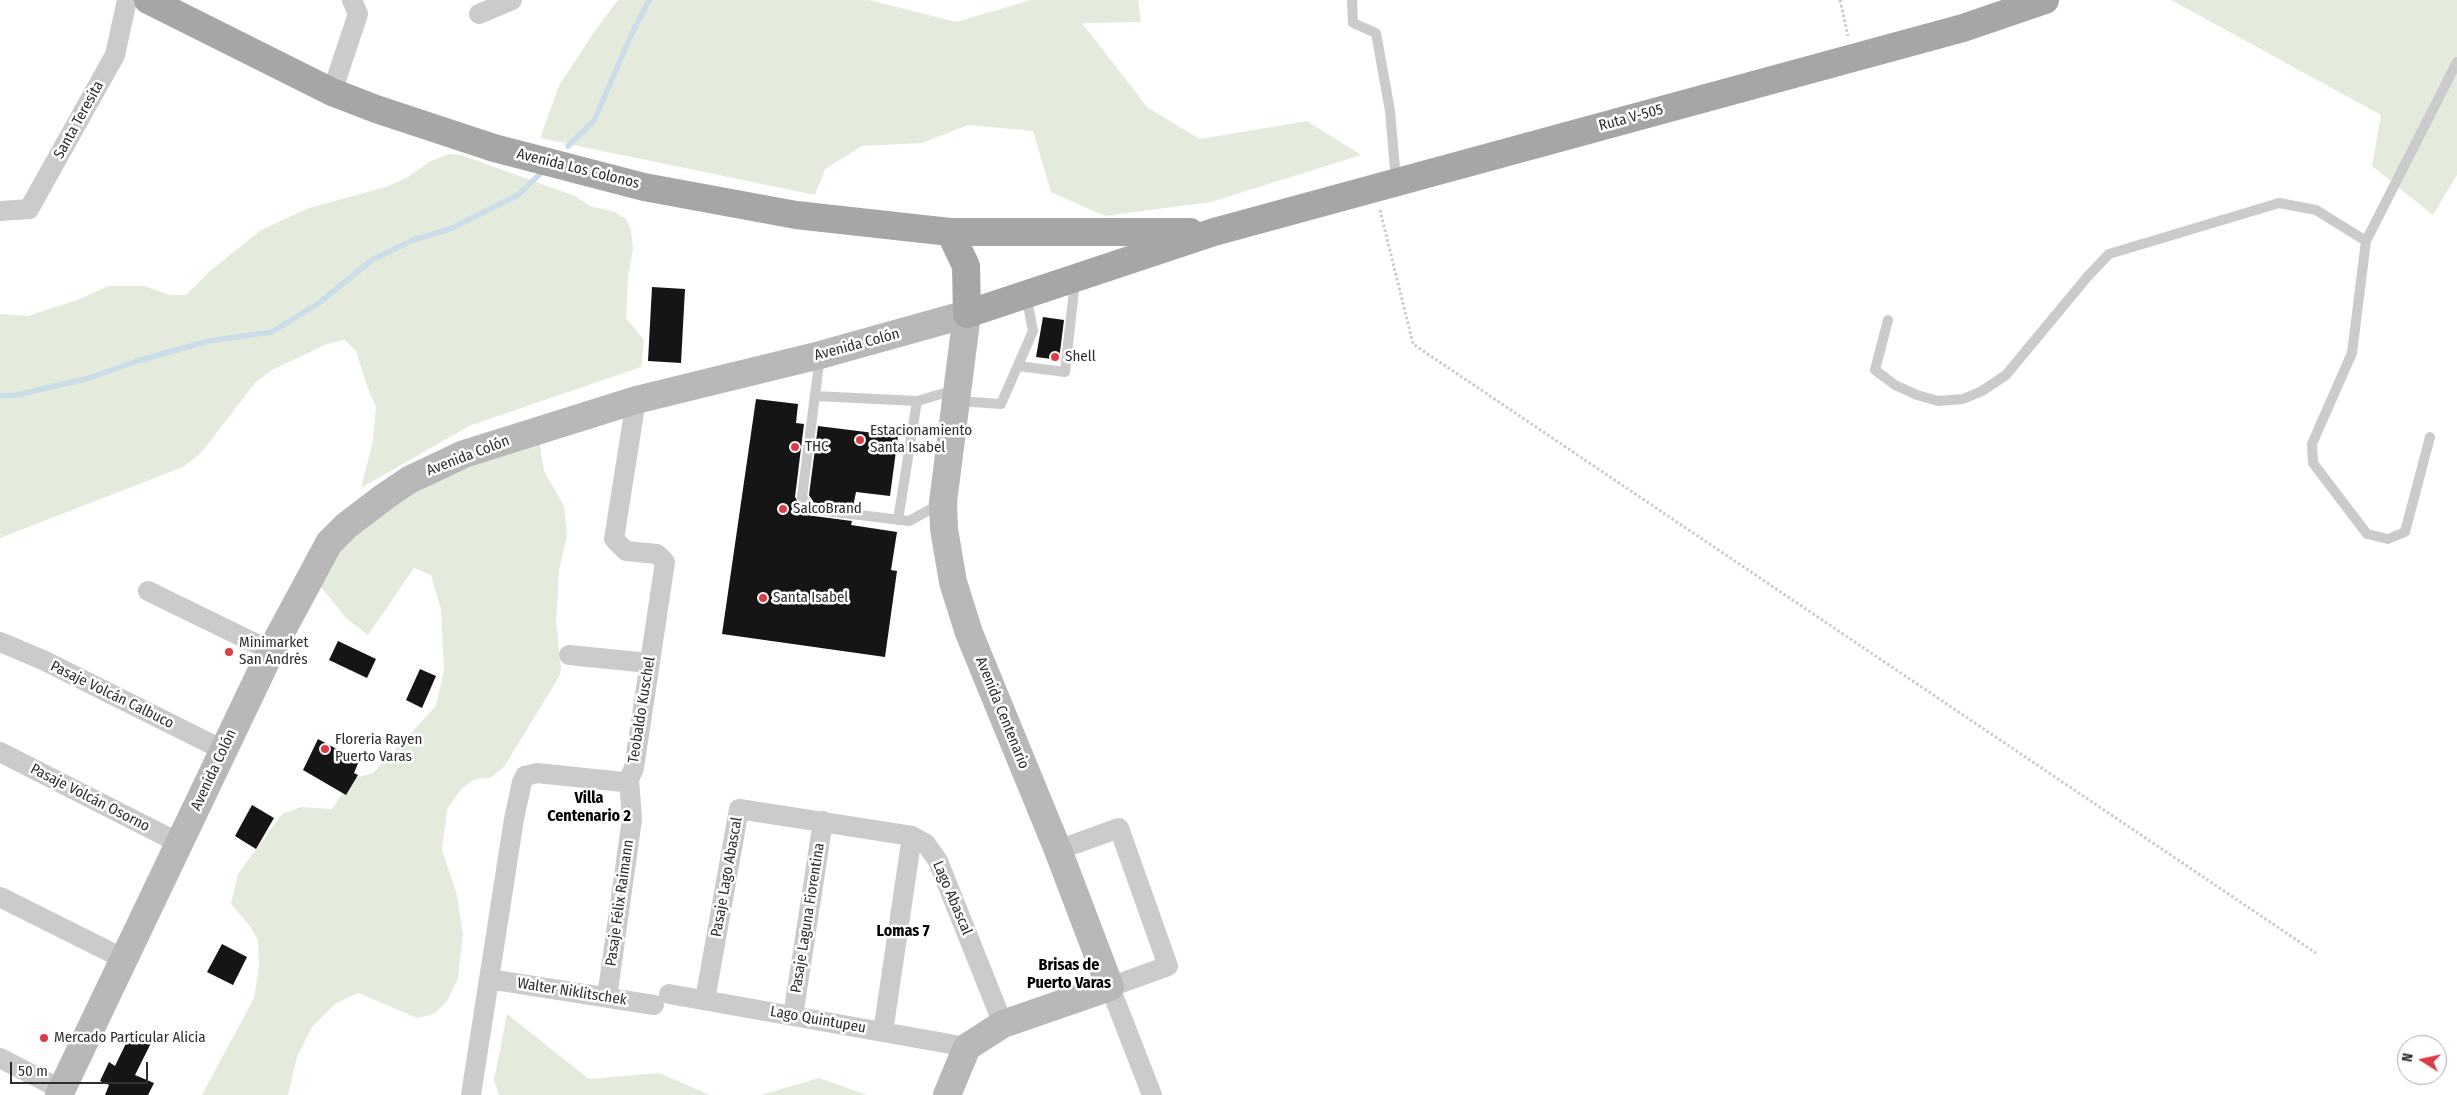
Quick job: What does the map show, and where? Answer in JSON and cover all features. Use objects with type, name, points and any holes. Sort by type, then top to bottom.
[{"type":"main road","name":"Avenida Los Colonos","points":[[148,0],[332,92],[494,148],[644,187],[796,215],[950,232],[1214,232]]},
{"type":"main road","name":"Ruta V-505","points":[[1214,232],[1964,28],[2045,0]]},
{"type":"main road","points":[[950,232],[966,266],[967,314]]},
{"type":"main road","name":"Avenida Colón","points":[[60,1093],[271,650],[329,543],[384,496],[436,466],[464,454],[636,400],[820,355],[967,314],[1214,232]]},
{"type":"main road","name":"Avenida Centenario","points":[[967,314],[942,502],[947,556],[960,608],[1058,850],[1110,986]]},
{"type":"main road","points":[[946,1095],[967,1047],[1003,1024],[1110,986]]},
{"type":"street","name":"Santa Teresita","points":[[0,211],[29,209],[115,55],[127,0]]},
{"type":"street","points":[[332,92],[358,14],[352,0]]},
{"type":"street","points":[[478,14],[512,0]]},
{"type":"street","name":"Teobaldo Kuschel","points":[[471,1095],[520,787],[525,776],[537,773],[616,782],[629,779],[635,760],[665,562],[657,554],[626,551],[614,539],[636,400]]},
{"type":"street","points":[[148,591],[271,650]]},
{"type":"street","name":"Pasaje Volcán Calbuco","points":[[0,642],[43,660],[223,750]]},
{"type":"street","points":[[568,655],[649,664]]},
{"type":"street","name":"Pasaje Volcán Osorno","points":[[0,752],[179,843]]},
{"type":"street","name":"Pasaje Félix Raimann","points":[[607,997],[632,819],[629,779]]},
{"type":"street","name":"Pasaje Lago Abascal","points":[[705,1000],[739,809],[823,821]]},
{"type":"street","name":"Lago Abascal","points":[[823,821],[912,836],[926,844],[938,862],[1003,1024]]},
{"type":"street","name":"Pasaje Laguna Fiorentina","points":[[792,1016],[823,821]]},
{"type":"street","points":[[1058,850],[1119,828],[1168,966],[1110,986]]},
{"type":"street","points":[[884,1032],[912,836]]},
{"type":"street","points":[[0,897],[124,959]]},
{"type":"street","name":"Walter Niklitschek","points":[[489,978],[607,997],[661,1000]]},
{"type":"street","name":"Avenida Centenario","points":[[1110,986],[1152,1095]]},
{"type":"street","name":"Lago Quintupeu","points":[[661,1000],[705,1000],[967,1047]]},
{"type":"street","points":[[0,1058],[60,1093]]},
{"type":"lane","points":[[1352,0],[1353,23],[1376,32],[1390,110],[1385,185]]},
{"type":"lane","points":[[2430,436],[2405,532],[2388,540],[2367,534],[2313,463],[2312,444],[2352,353],[2366,241],[2457,62]]},
{"type":"lane","points":[[1888,320],[1875,370],[1894,386],[1917,395],[1938,401],[1963,398],[1982,391],[2006,375],[2088,276],[2109,254],[2279,203],[2316,210],[2366,241]]},
{"type":"lane","points":[[1018,366],[1066,372],[1076,278]]},
{"type":"lane","points":[[815,396],[917,402],[955,395],[1001,404],[1033,331],[1026,294]]},
{"type":"lane","points":[[820,355],[802,497],[810,509],[908,521],[942,502]]},
{"type":"lane","points":[[898,520],[917,402]]},
{"type":"path","points":[[1840,0],[1853,58]]},
{"type":"path","points":[[1385,185],[1413,344],[2316,953]]},
{"type":"shaded area","points":[[618,0],[869,0],[956,22],[1031,0],[1138,0],[1141,22],[1082,23],[1148,108],[1200,139],[1307,121],[1361,155],[1211,202],[1105,216],[1051,192],[1033,131],[968,125],[922,143],[862,146],[825,169],[815,195],[540,138],[559,86],[594,32]]},
{"type":"shaded area","points":[[2171,0],[2457,0],[2457,175],[2433,215],[2372,166],[2381,115]]},
{"type":"shaded area","points":[[449,154],[461,155],[575,196],[590,206],[615,212],[626,219],[631,230],[633,249],[628,277],[626,318],[644,340],[641,367],[469,426],[361,488],[373,441],[376,407],[356,351],[345,340],[327,344],[272,370],[255,383],[200,454],[183,467],[0,538],[0,314],[28,316],[80,299],[108,286],[144,286],[170,295],[186,295],[209,272],[261,230],[309,208],[386,187],[408,177],[431,161]]},
{"type":"shaded area","points":[[539,439],[544,471],[564,506],[567,535],[559,571],[556,622],[561,668],[560,675],[504,767],[490,778],[475,779],[462,788],[447,809],[442,850],[457,895],[463,934],[458,978],[448,1000],[434,1014],[417,1018],[358,993],[335,1004],[312,1027],[297,1057],[288,1095],[202,1095],[254,998],[259,967],[258,940],[250,926],[231,904],[238,874],[282,814],[301,807],[332,809],[352,779],[373,773],[436,706],[444,670],[441,609],[431,575],[414,568],[368,635],[347,619],[321,587],[345,521],[480,450]]},
{"type":"shaded area","points":[[507,1014],[589,1079],[659,1073],[710,1095],[499,1095],[494,1080]]},
{"type":"shaded area","points":[[819,1078],[867,1095],[761,1095]]},
{"type":"building","points":[[652,287],[685,289],[681,363],[648,361]]},
{"type":"building","points":[[1043,317],[1064,320],[1059,360],[1036,357]]},
{"type":"building","points":[[756,399],[798,404],[796,423],[804,424],[795,497],[806,515],[852,521],[851,525],[897,532],[891,570],[897,571],[885,657],[722,634]]},
{"type":"building","points":[[818,426],[898,436],[890,496],[856,492],[853,507],[814,503],[809,495]]},
{"type":"building","points":[[338,641],[376,659],[367,678],[329,660]]},
{"type":"building","points":[[420,669],[436,676],[422,708],[406,700]]},
{"type":"building","points":[[318,739],[359,761],[354,773],[358,775],[346,795],[303,770]]},
{"type":"building","points":[[252,805],[274,818],[256,849],[235,836]]},
{"type":"building","points":[[222,944],[247,957],[233,985],[207,972]]},
{"type":"building","points":[[132,1031],[152,1041],[135,1075],[154,1083],[148,1095],[105,1095],[109,1085],[100,1081],[109,1062],[115,1066]]},
{"type":"waterway","points":[[568,146],[594,121],[632,33],[649,0]]},
{"type":"waterway","points":[[0,396],[17,395],[89,378],[137,361],[208,341],[272,332],[319,303],[372,260],[413,240],[450,229],[518,195],[542,172]]},
{"type":"place","name":"Shell","points":[[1055,357]]},
{"type":"place","name":"Estacionamiento Santa Isabel","points":[[860,440]]},
{"type":"place","name":"THC","points":[[795,447]]},
{"type":"place","name":"SalcoBrand","points":[[783,509]]},
{"type":"place","name":"Santa Isabel","points":[[763,598]]},
{"type":"place","name":"Minimarket San Andrés","points":[[229,652]]},
{"type":"place","name":"Floreria Rayen Puerto Varas","points":[[325,749]]},
{"type":"place","name":"Mercado Particular Alicia","points":[[44,1038]]},
{"type":"district","name":"Villa Centenario 2","points":[[589,808]]},
{"type":"district","name":"Lomas 7","points":[[903,932]]},
{"type":"district","name":"Brisas de Puerto Varas","points":[[1069,975]]}]
